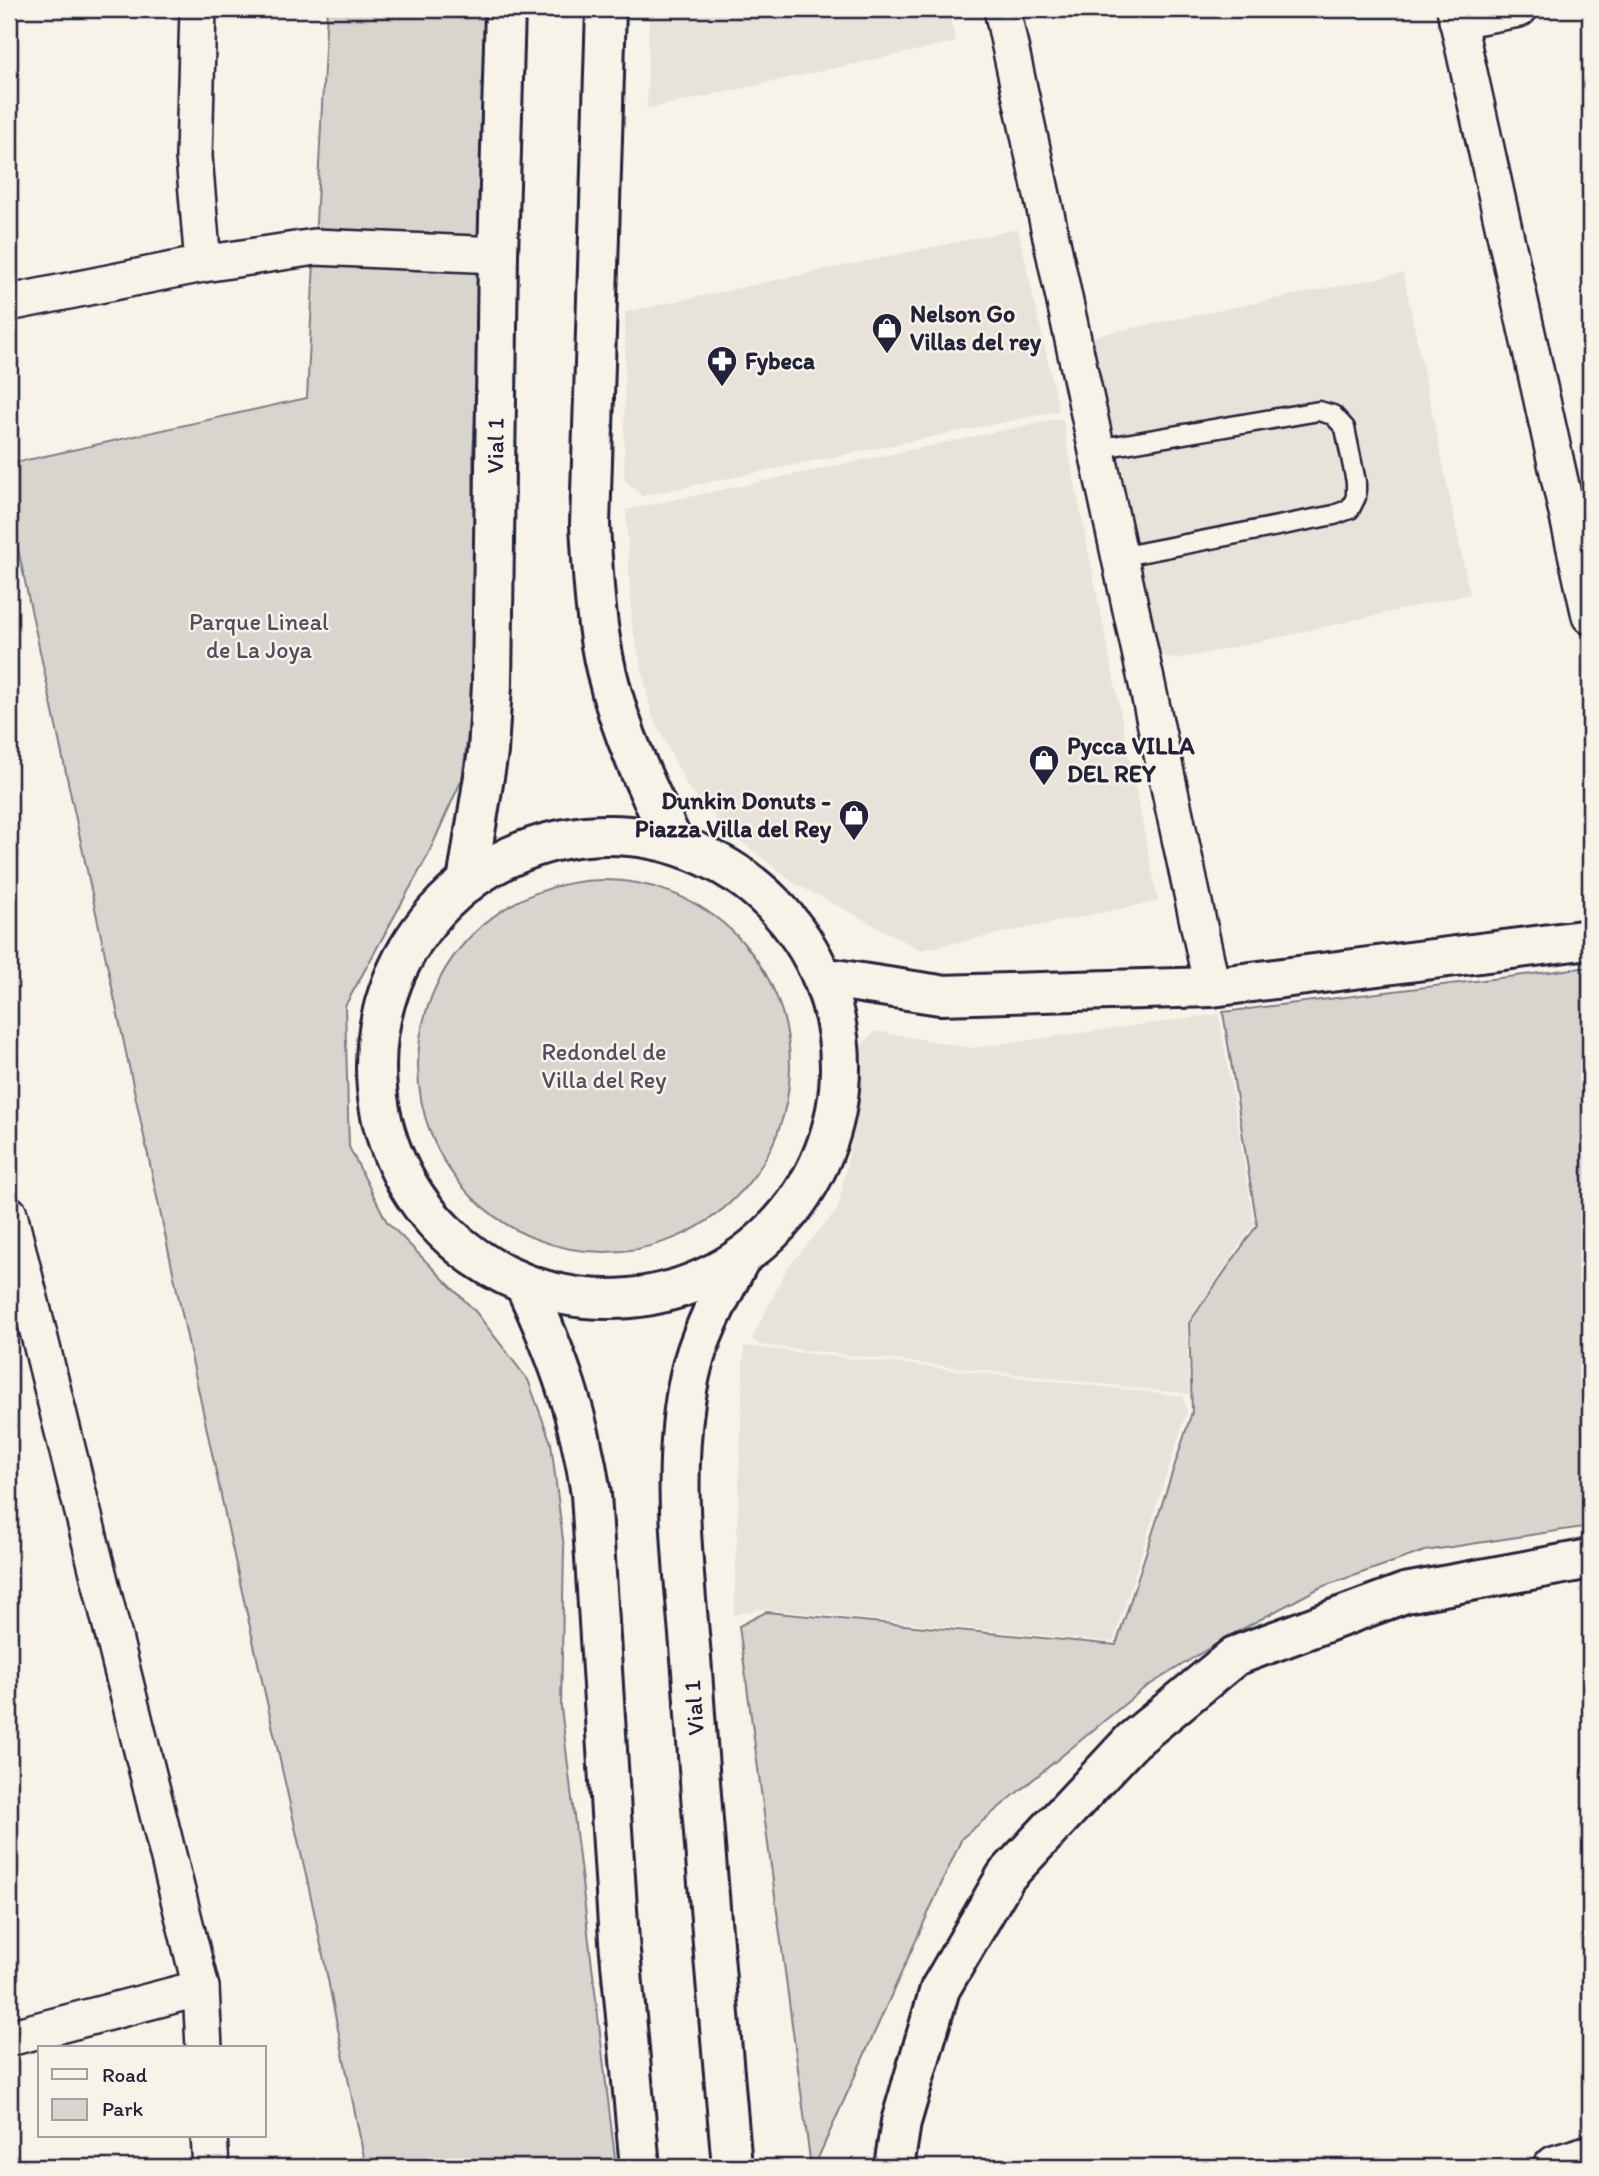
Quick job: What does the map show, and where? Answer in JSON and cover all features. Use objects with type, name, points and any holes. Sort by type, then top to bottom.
[{"type":"street","points":[[198,9],[194,157],[203,264]]},
{"type":"street","name":"Vial 1","points":[[467,882],[488,752],[492,685],[498,255],[505,9]]},
{"type":"street","points":[[606,9],[590,525],[597,619],[606,673],[621,723],[639,771],[674,844]]},
{"type":"street","points":[[1002,9],[1212,988]]},
{"type":"street","points":[[1519,9],[1456,14],[1590,616]]},
{"type":"street","points":[[9,303],[203,264],[315,247],[498,255]]},
{"type":"street","points":[[581,835],[632,835],[674,844],[706,856],[735,873],[762,894],[786,918],[806,947],[822,977],[831,1004],[838,1042],[838,1090],[834,1119],[815,1173],[800,1197],[783,1220],[740,1259],[690,1285],[636,1299],[580,1298],[525,1284],[477,1259],[436,1223],[405,1178],[389,1140],[379,1100],[377,1045],[381,1018],[399,966],[428,920],[446,900],[492,865],[521,850],[581,835]]},
{"type":"street","points":[[822,977],[940,995],[1212,988],[1590,939]]},
{"type":"street","points":[[9,1214],[201,1989],[204,2046]]},
{"type":"street","name":"Vial 1","points":[[732,2167],[702,1812],[681,1520],[681,1463],[683,1416],[690,1374],[702,1335],[740,1259]]},
{"type":"street","points":[[525,1284],[558,1360],[573,1404],[583,1443],[591,1494],[619,1941],[640,2167]]},
{"type":"street","points":[[894,2167],[901,2122],[940,1989],[1006,1876],[1132,1741],[1235,1656],[1405,1593],[1590,1559]]},
{"type":"street","points":[[9,2038],[201,1989]]},
{"type":"street","points":[[209,2138],[211,2167]]},
{"type":"street","points":[[1551,2167],[1590,2153]]},
{"type":"lane","points":[[1096,449],[1319,411],[1333,415],[1345,428],[1356,482],[1356,497],[1350,509],[1334,515],[1119,556]]},
{"type":"shaded area","points":[[649,9],[948,9],[956,42],[647,109]]},
{"type":"shaded area","points":[[1018,229],[1059,411],[642,496],[624,479],[625,312]]},
{"type":"shaded area","points":[[1403,273],[1470,594],[1195,656],[1168,659],[1152,643],[1089,337]]},
{"type":"shaded area","points":[[1062,418],[1158,901],[921,950],[794,883],[726,830],[687,786],[652,715],[632,625],[626,510]]},
{"type":"shaded area","points":[[1219,1014],[1254,1224],[1187,1323],[1189,1394],[760,1345],[752,1339],[787,1268],[838,1209],[861,1095],[860,1047],[876,1031],[971,1048]]},
{"type":"shaded area","points":[[744,1346],[1183,1396],[1187,1411],[1113,1642],[761,1609],[734,1615]]},
{"type":"green space","name":"Parque Lineal de La Joya","points":[[327,9],[501,9],[473,452],[476,673],[462,779],[427,857],[345,1006],[349,1147],[387,1222],[475,1311],[528,1380],[551,1443],[564,1548],[561,1707],[616,2167],[366,2167],[314,1911],[234,1556],[9,507],[9,464],[307,398]]},
{"type":"green space","name":"Redondel de Villa del Rey","points":[[604,880],[658,888],[692,902],[722,922],[748,948],[776,995],[786,1030],[790,1066],[782,1120],[768,1154],[748,1184],[722,1210],[675,1238],[640,1248],[604,1252],[550,1244],[516,1230],[486,1210],[460,1184],[432,1137],[422,1102],[418,1066],[426,1012],[440,978],[460,948],[486,922],[533,894],[568,884]]},
{"type":"green space","points":[[1590,967],[1590,1526],[1425,1551],[1321,1587],[1227,1637],[1143,1689],[962,1838],[814,2167],[811,2167],[739,1626],[766,1612],[1116,1645],[1192,1412],[1189,1323],[1257,1225],[1223,1012]]},
{"type":"place","name":"Nelson Go Villas del rey","points":[[887,355]]},
{"type":"place","name":"Fybeca","points":[[722,388]]},
{"type":"place","name":"Pycca VILLA DEL REY","points":[[1044,787]]},
{"type":"place","name":"Dunkin Donuts - Piazza Villa del Rey","points":[[854,842]]}]
